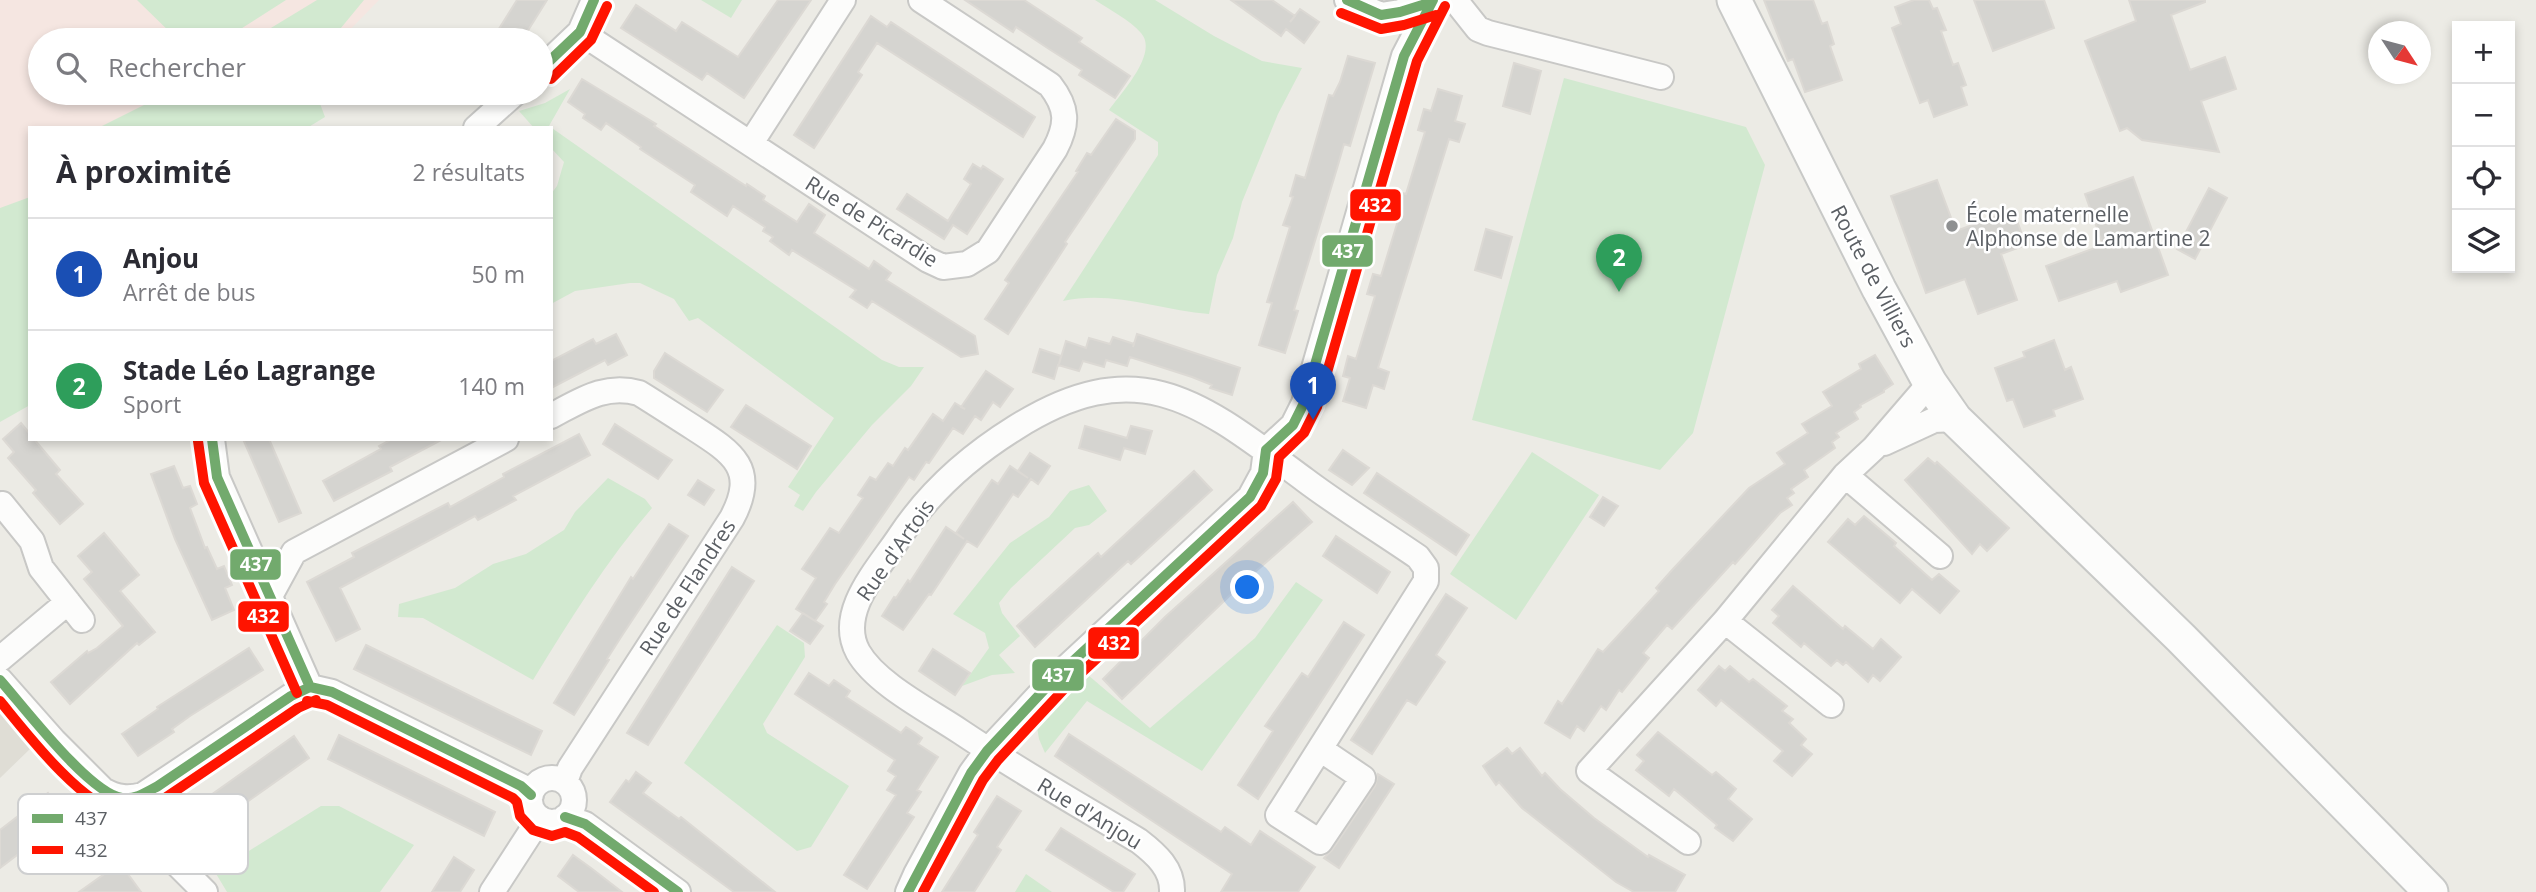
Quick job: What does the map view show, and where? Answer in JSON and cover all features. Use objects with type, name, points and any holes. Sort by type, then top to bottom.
[{"type":"main road","name":"Route de Villiers","points":[[1734,0],[1880,289],[1930,383],[1955,419],[2180,638],[2431,892]]},
{"type":"street","points":[[553,58],[580,32],[594,0]]},
{"type":"street","points":[[751,143],[843,0]]},
{"type":"street","name":"Rue de Picardie","points":[[580,32],[928,260],[943,267],[967,264],[988,251],[1062,134],[1065,115],[1061,99],[1050,85],[921,0]]},
{"type":"street","points":[[1347,0],[1381,15],[1409,46]]},
{"type":"street","points":[[1381,15],[1440,1],[1478,29],[1488,33],[1661,77]]},
{"type":"street","points":[[908,892],[971,773],[987,751],[1056,677],[1250,497],[1263,473],[1266,450],[1293,425],[1304,403],[1409,46],[1440,1]]},
{"type":"street","points":[[478,126],[502,105]]},
{"type":"street","points":[[1688,842],[1589,771],[1725,621],[1845,475],[1874,448],[1930,383]]},
{"type":"street","name":"Rue de Flandres","points":[[553,415],[607,389],[624,388],[639,393],[729,451],[740,468],[743,487],[740,502],[732,518],[570,768],[565,782]]},
{"type":"street","name":"Rue d'Artois","points":[[987,751],[873,673],[859,654],[851,636],[851,619],[858,601],[914,516],[978,451],[1041,411],[1068,399],[1101,392],[1139,389],[1177,397],[1212,413],[1418,557],[1426,568],[1426,581],[1320,749]]},
{"type":"street","points":[[1874,448],[1934,420],[1955,419]]},
{"type":"street","points":[[212,441],[217,477],[310,687]]},
{"type":"street","points":[[270,596],[294,552],[502,441]]},
{"type":"street","points":[[1845,475],[1940,556]]},
{"type":"street","points":[[0,659],[75,611],[41,568],[32,541],[2,504]]},
{"type":"street","points":[[1725,621],[1831,705]]},
{"type":"street","points":[[0,680],[105,794]]},
{"type":"street","points":[[145,794],[291,696],[310,687],[332,692],[521,786],[536,806],[553,822],[570,812],[575,799],[570,786],[559,779],[544,779],[534,788],[536,806],[492,892]]},
{"type":"street","name":"Rue d'Anjou","points":[[987,751],[1139,841],[1161,859],[1168,872],[1171,892]]},
{"type":"street","points":[[156,794],[158,786]]},
{"type":"street","points":[[100,789],[111,794]]},
{"type":"street","points":[[565,817],[585,824],[678,892]]},
{"type":"street","points":[[187,874],[205,892]]},
{"type":"shaded area","points":[[0,0],[379,0],[352,28],[28,28],[28,105],[275,105],[253,126],[28,126],[28,349],[0,376]]},
{"type":"shaded area","points":[[0,709],[33,746],[0,778]]},
{"type":"green space","points":[[137,0],[286,0],[242,28],[166,28]]},
{"type":"green space","points":[[317,0],[364,0],[341,28],[271,28]]},
{"type":"green space","points":[[701,0],[742,0],[731,18]]},
{"type":"green space","points":[[1095,0],[1155,0],[1262,61],[1302,68],[1278,114],[1242,202],[1233,238],[1217,275],[1209,314],[1118,299],[1081,298],[1063,301],[1158,155],[1158,142],[1109,110],[1142,62],[1145,41],[1131,24]]},
{"type":"green space","points":[[1564,78],[1746,127],[1765,165],[1693,433],[1660,470],[1472,420]]},
{"type":"green space","points":[[570,89],[549,126],[532,126],[519,111],[538,105],[553,105],[553,99]]},
{"type":"green space","points":[[144,105],[320,105],[325,117],[310,126],[102,126]]},
{"type":"green space","points":[[553,129],[882,360],[899,367],[924,367],[911,386],[872,425],[803,511],[794,506],[800,495],[788,487],[834,418],[698,318],[689,321],[674,299],[640,283],[575,291],[553,303],[553,191],[564,162],[553,150]]},
{"type":"green space","points":[[28,198],[28,406],[0,422],[0,208]]},
{"type":"green space","points":[[1532,452],[1599,495],[1516,620],[1450,574]]},
{"type":"green space","points":[[608,478],[645,499],[652,508],[604,570],[533,680],[423,618],[398,617],[399,604],[455,588],[493,564],[526,554],[564,530],[575,512]]},
{"type":"green space","points":[[1089,485],[1107,511],[1089,525],[1075,528],[1011,588],[999,603],[1002,613],[1020,636],[999,655],[1015,673],[992,675],[962,686],[989,648],[985,633],[953,614],[1010,543],[1049,517],[1070,491]]},
{"type":"green space","points":[[1296,582],[1323,600],[1202,771],[1087,701],[1045,753],[1037,727],[1088,675],[1150,728],[1255,638]]},
{"type":"green space","points":[[777,625],[804,643],[805,657],[763,724],[767,733],[849,786],[811,847],[797,851],[684,763]]},
{"type":"green space","points":[[321,806],[339,806],[414,845],[380,892],[227,892],[216,874],[248,874],[248,851]]},
{"type":"green space","points":[[1026,874],[1052,892],[1015,892]]},
{"type":"building","points":[[517,0],[547,0],[530,28],[500,28]]},
{"type":"building","points":[[778,0],[811,0],[744,98],[707,73],[702,80],[621,28],[636,5],[676,31],[682,22],[738,57]]},
{"type":"building","points":[[965,0],[1024,0],[1082,38],[1079,42],[1130,76],[1115,98],[1079,75],[1082,70],[1016,27],[1013,32]]},
{"type":"building","points":[[1231,0],[1272,0],[1295,16],[1300,9],[1319,22],[1304,43],[1286,29],[1281,36]]},
{"type":"building","points":[[1764,0],[1813,0],[1822,24],[1827,22],[1834,44],[1830,46],[1842,80],[1805,92],[1793,59],[1788,61]]},
{"type":"building","points":[[1914,0],[1929,0],[1933,9],[1937,8],[1946,30],[1941,31],[1953,65],[1958,63],[1966,85],[1961,87],[1967,105],[1934,117],[1928,100],[1920,103],[1892,28],[1901,24],[1895,7]]},
{"type":"building","points":[[1974,0],[2044,0],[2054,28],[1993,51]]},
{"type":"building","points":[[2129,0],[2205,0],[2171,15],[2190,70],[2225,57],[2236,89],[2201,101],[2219,152],[2142,140],[2127,128],[2120,131],[2085,41],[2136,21]]},
{"type":"building","points":[[871,16],[887,27],[891,22],[1035,117],[1023,137],[877,43],[858,72],[862,75],[814,148],[794,135]]},
{"type":"building","points":[[1348,56],[1375,63],[1350,146],[1344,144],[1294,310],[1298,311],[1285,353],[1259,345],[1272,303],[1267,302],[1290,227],[1283,225],[1293,197],[1290,196],[1296,175],[1305,178],[1329,95],[1333,96],[1340,82]]},
{"type":"building","points":[[1514,63],[1541,71],[1530,114],[1503,106]]},
{"type":"building","points":[[582,79],[656,124],[654,126],[746,186],[747,184],[765,196],[763,200],[797,222],[809,204],[825,215],[814,233],[869,269],[874,261],[891,273],[886,280],[975,336],[978,354],[961,357],[872,301],[867,308],[850,297],[856,290],[792,250],[789,255],[770,241],[773,237],[763,231],[765,227],[733,206],[727,216],[691,192],[695,185],[606,123],[601,130],[583,118],[585,114],[568,102]]},
{"type":"building","points":[[1438,89],[1462,96],[1455,121],[1465,124],[1459,142],[1449,139],[1378,368],[1389,372],[1384,389],[1373,385],[1366,408],[1343,401],[1350,378],[1343,376],[1348,356],[1356,359],[1375,296],[1367,294],[1373,274],[1381,276],[1400,214],[1392,212],[1398,192],[1406,194],[1425,132],[1418,130],[1424,109],[1431,111]]},
{"type":"building","points":[[1116,119],[1135,131],[1135,139],[1065,242],[1067,244],[1008,334],[985,319],[1009,283],[1005,280],[1078,172],[1076,171],[1087,153],[1091,155]]},
{"type":"building","points":[[973,164],[981,169],[983,166],[1003,179],[967,234],[953,225],[944,239],[897,209],[907,194],[948,221],[971,184],[964,179]]},
{"type":"building","points":[[2133,177],[2168,275],[2121,292],[2117,281],[2059,301],[2046,266],[2103,245],[2085,194]]},
{"type":"building","points":[[1937,180],[1956,231],[2013,210],[2026,245],[2001,254],[2017,300],[1978,314],[1965,279],[1926,293],[1891,196]]},
{"type":"building","points":[[2209,188],[2227,198],[2195,259],[2177,249]]},
{"type":"building","points":[[1486,229],[1512,237],[1501,278],[1475,270]]},
{"type":"building","points":[[616,334],[627,355],[608,365],[605,360],[553,387],[553,360],[593,339],[596,344]]},
{"type":"building","points":[[1137,334],[1240,368],[1232,395],[1210,388],[1212,385],[1192,377],[1130,357],[1127,366],[1106,360],[1104,367],[1083,361],[1079,371],[1058,365],[1054,379],[1033,372],[1040,349],[1061,356],[1059,364],[1066,341],[1086,348],[1089,338],[1110,344],[1113,337],[1134,344]]},
{"type":"building","points":[[2054,340],[2065,370],[2071,367],[2083,399],[2053,410],[2055,416],[2024,427],[2013,399],[2007,401],[1995,368],[2025,357],[2023,352]]},
{"type":"building","points":[[665,353],[723,390],[707,412],[654,378],[654,371]]},
{"type":"building","points":[[1875,355],[1893,384],[1860,405],[1854,412],[1858,419],[1836,433],[1839,437],[1832,442],[1835,448],[1804,470],[1808,477],[1791,489],[1794,493],[1787,498],[1792,505],[1780,513],[1672,629],[1667,625],[1643,653],[1649,658],[1622,692],[1619,690],[1606,710],[1601,706],[1584,731],[1577,726],[1570,738],[1545,723],[1558,701],[1562,704],[1598,649],[1603,652],[1659,591],[1656,588],[1749,488],[1785,464],[1777,453],[1808,433],[1802,424],[1832,406],[1823,392],[1861,369],[1859,364]]},
{"type":"building","points":[[986,371],[1013,389],[1000,407],[993,402],[981,420],[975,416],[963,434],[953,428],[914,480],[909,477],[835,584],[824,602],[827,604],[815,621],[796,609],[816,578],[802,569],[830,528],[839,533],[863,498],[858,495],[870,477],[876,480],[888,463],[893,466],[905,448],[908,450],[933,414],[943,421],[955,403],[961,407]]},
{"type":"building","points":[[746,405],[811,446],[797,469],[731,427]]},
{"type":"building","points":[[21,423],[28,432],[28,441],[36,441],[60,470],[56,474],[83,504],[60,524],[33,493],[36,490],[8,458],[14,452],[3,439]]},
{"type":"building","points":[[615,424],[672,460],[658,479],[603,444]]},
{"type":"building","points":[[1085,426],[1127,438],[1131,426],[1152,431],[1145,454],[1124,448],[1120,460],[1079,448]]},
{"type":"building","points":[[579,434],[590,455],[513,496],[516,500],[478,520],[475,516],[340,588],[360,629],[336,641],[307,582],[354,557],[352,553],[448,503],[450,507],[504,477],[503,474]]},
{"type":"building","points":[[244,441],[270,441],[301,513],[279,522]]},
{"type":"building","points":[[388,441],[439,441],[390,467],[392,471],[334,501],[323,481],[381,449],[379,446]]},
{"type":"building","points":[[1343,450],[1369,468],[1352,485],[1329,470]]},
{"type":"building","points":[[1030,453],[1050,466],[1038,484],[1031,479],[1018,497],[1013,494],[977,547],[967,541],[931,595],[929,594],[903,630],[882,616],[908,580],[910,582],[946,527],[964,539],[956,533],[992,480],[998,484],[1010,466],[1028,478],[1018,471]]},
{"type":"building","points":[[1928,458],[1935,464],[1937,462],[2009,528],[1987,551],[1980,544],[1972,554],[1905,480]]},
{"type":"building","points":[[174,466],[183,488],[190,486],[197,504],[190,508],[205,548],[207,547],[217,569],[224,566],[232,585],[225,588],[234,610],[212,620],[175,539],[151,474]]},
{"type":"building","points":[[1194,471],[1212,490],[1131,564],[1128,561],[1035,647],[1017,626],[1098,553],[1101,557]]},
{"type":"building","points":[[1377,473],[1469,535],[1456,555],[1364,493]]},
{"type":"building","points":[[698,480],[714,490],[704,505],[688,495]]},
{"type":"building","points":[[1603,497],[1618,506],[1604,526],[1590,517]]},
{"type":"building","points":[[1293,502],[1312,522],[1247,579],[1122,699],[1103,679],[1165,617]]},
{"type":"building","points":[[1864,516],[1896,543],[1894,546],[1932,580],[1939,574],[1959,591],[1940,613],[1912,589],[1900,603],[1828,542],[1848,519],[1855,525]]},
{"type":"building","points":[[669,524],[688,536],[607,659],[609,660],[574,715],[554,703],[631,577],[633,579]]},
{"type":"building","points":[[104,533],[139,575],[120,591],[155,632],[139,645],[137,643],[70,704],[51,682],[87,651],[88,653],[97,648],[123,626],[84,579],[92,572],[78,556]]},
{"type":"building","points":[[1336,536],[1390,572],[1377,593],[1323,556]]},
{"type":"building","points":[[732,567],[754,581],[648,745],[627,733]]},
{"type":"building","points":[[1793,586],[1843,629],[1845,626],[1873,649],[1881,639],[1901,657],[1880,681],[1873,675],[1868,682],[1846,662],[1843,665],[1837,660],[1831,666],[1804,643],[1801,647],[1773,623],[1779,616],[1772,610]]},
{"type":"building","points":[[1446,594],[1467,608],[1436,655],[1445,662],[1416,705],[1407,700],[1372,754],[1351,740]]},
{"type":"building","points":[[803,613],[823,626],[810,644],[790,631]]},
{"type":"building","points":[[1344,622],[1364,635],[1258,799],[1238,785],[1273,731],[1265,726],[1302,673],[1308,677]]},
{"type":"building","points":[[366,645],[542,731],[531,755],[354,669]]},
{"type":"building","points":[[249,648],[263,670],[190,716],[172,729],[174,732],[138,756],[122,734],[158,709],[157,707]]},
{"type":"building","points":[[933,649],[970,673],[955,695],[919,671]]},
{"type":"building","points":[[1719,666],[1725,671],[1730,666],[1749,682],[1753,679],[1787,706],[1782,711],[1793,719],[1789,723],[1806,739],[1801,745],[1812,754],[1792,776],[1774,761],[1783,751],[1721,700],[1716,706],[1698,690]]},
{"type":"building","points":[[809,673],[829,686],[834,680],[850,691],[846,697],[901,733],[906,727],[914,732],[922,738],[918,744],[938,757],[917,790],[921,792],[907,813],[914,817],[867,889],[844,875],[896,795],[887,790],[896,776],[888,771],[895,760],[795,694]]},
{"type":"building","points":[[1658,732],[1712,775],[1716,772],[1736,789],[1728,799],[1752,819],[1733,841],[1715,828],[1717,825],[1674,789],[1669,796],[1636,770],[1644,761],[1637,755]]},
{"type":"building","points":[[1069,734],[1221,832],[1225,827],[1251,845],[1260,831],[1315,867],[1298,892],[1221,892],[1232,874],[1055,756]]},
{"type":"building","points":[[339,735],[495,812],[484,836],[328,759]]},
{"type":"building","points":[[294,736],[309,758],[248,801],[248,794],[212,794]]},
{"type":"building","points":[[1507,748],[1512,754],[1520,748],[1542,776],[1545,773],[1594,818],[1648,857],[1649,855],[1685,875],[1675,892],[1634,892],[1616,882],[1522,808],[1499,782],[1496,785],[1483,766]]},
{"type":"building","points":[[636,772],[651,783],[643,793],[679,819],[681,817],[775,892],[734,892],[610,802],[626,780],[629,782]]},
{"type":"building","points":[[1378,774],[1394,784],[1339,868],[1324,858],[1375,786]]},
{"type":"building","points":[[997,796],[1021,811],[997,847],[1001,850],[974,892],[942,892],[978,835],[974,832]]},
{"type":"building","points":[[18,816],[18,854],[0,868],[0,830]]},
{"type":"building","points":[[1061,828],[1135,874],[1123,892],[1114,892],[1046,850]]},
{"type":"building","points":[[573,855],[622,892],[579,892],[558,876]]},
{"type":"building","points":[[454,857],[474,870],[460,892],[432,892]]},
{"type":"building","points":[[104,874],[128,874],[141,892],[79,892]]},
{"type":"transit line","name":"437","points":[[553,58],[580,32],[594,0]]},
{"type":"transit line","name":"437","points":[[1347,0],[1381,15],[1432,2]]},
{"type":"transit line","name":"437","points":[[908,892],[971,773],[987,751],[1056,677],[1250,497],[1263,473],[1266,450],[1293,425],[1304,403],[1404,56],[1433,0]]},
{"type":"transit line","name":"432","points":[[553,77],[591,40],[607,6]]},
{"type":"transit line","name":"432","points":[[923,892],[983,780],[998,760],[1066,687],[1261,506],[1276,479],[1279,457],[1304,433],[1317,407],[1417,61],[1445,6]]},
{"type":"transit line","name":"432","points":[[1341,13],[1381,29],[1436,15]]},
{"type":"transit line","name":"432","points":[[198,441],[204,483],[297,693]]},
{"type":"transit line","name":"437","points":[[212,441],[217,477],[310,687]]},
{"type":"transit line","name":"437","points":[[0,680],[75,766],[111,794]]},
{"type":"transit line","name":"437","points":[[143,794],[291,696],[310,687]]},
{"type":"transit line","name":"437","points":[[310,687],[332,692],[521,786],[531,795]]},
{"type":"transit line","name":"432","points":[[171,794],[298,708],[316,700]]},
{"type":"transit line","name":"432","points":[[0,701],[38,747],[86,794]]},
{"type":"transit line","name":"432","points":[[307,701],[327,705],[513,798],[517,802],[520,816],[533,830],[552,836],[565,832],[578,837],[654,892]]},
{"type":"transit line","name":"437","points":[[565,817],[585,824],[678,892]]},
{"type":"place","name":"École maternelle Alphonse de Lamartine 2","points":[[1952,226]]},
{"type":"place","name":"Stade Léo Lagrange","points":[[1619,292]]},
{"type":"place","name":"Anjou","points":[[1313,420]]}]
